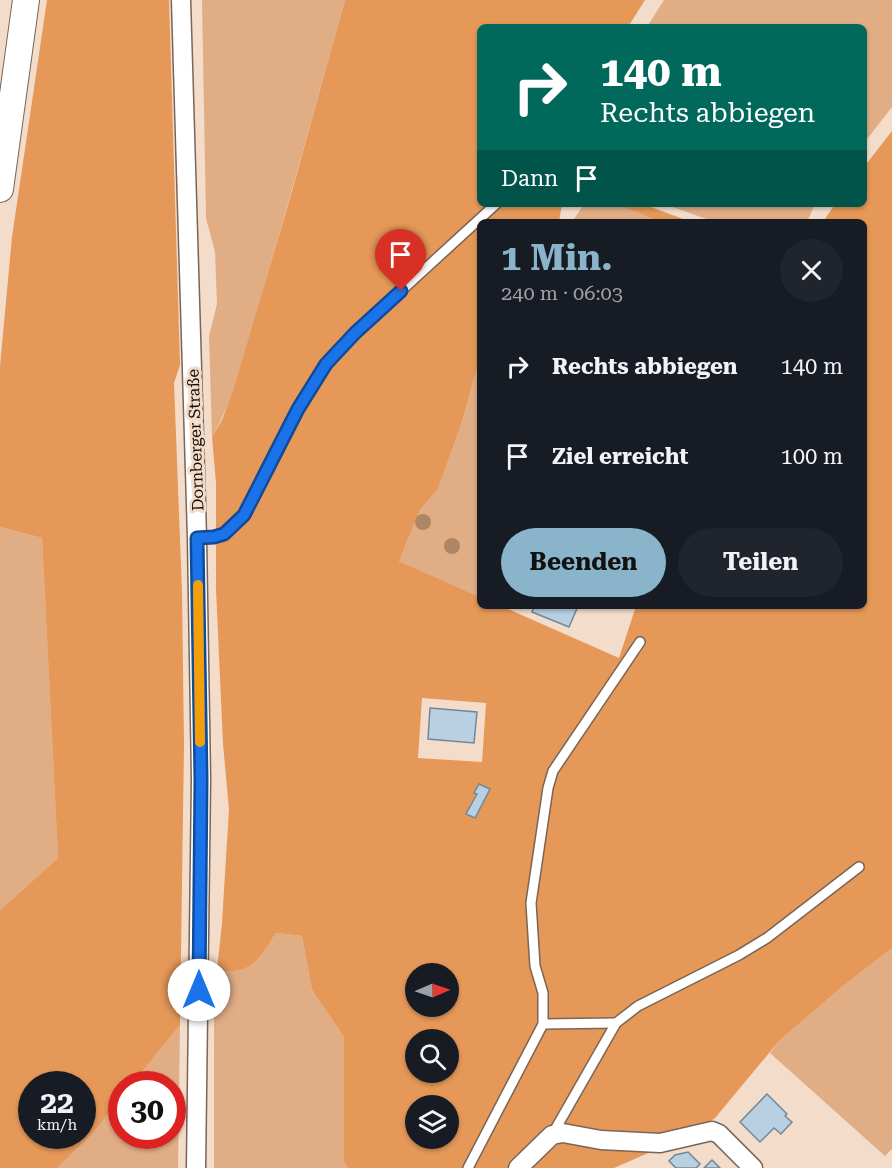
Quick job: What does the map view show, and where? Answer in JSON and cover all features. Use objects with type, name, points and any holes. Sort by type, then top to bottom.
[{"type":"main road","points":[[0,189],[26,0]]},
{"type":"street","name":"Dornberger Straße","points":[[181,0],[197,538],[201,779],[196,1168]]},
{"type":"street","points":[[518,1168],[552,1135],[563,1133],[601,1140],[660,1143],[712,1131],[719,1134],[753,1168]]},
{"type":"lane","points":[[480,219],[493,207]]},
{"type":"lane","points":[[197,538],[224,534],[244,515],[298,409],[326,364],[355,333],[477,221]]},
{"type":"lane","points":[[468,1168],[543,1024],[543,993],[535,966],[531,903],[548,788],[553,771],[640,642]]},
{"type":"lane","points":[[552,1135],[616,1023],[638,1006],[739,955],[767,938],[859,867]]},
{"type":"lane","points":[[543,1024],[616,1023]]},
{"type":"shaded area","points":[[47,0],[169,0],[180,365],[174,383],[182,591],[184,744],[180,1025],[143,1071],[108,1071],[108,1114],[96,1129],[96,1071],[18,1071],[18,1149],[77,1149],[57,1168],[0,1168],[0,910],[58,858],[42,538],[0,527],[0,366],[12,237]]},
{"type":"shaded area","points":[[202,0],[345,0],[242,365],[229,402],[212,437],[209,336],[217,304],[215,252],[206,218]]},
{"type":"shaded area","points":[[345,0],[645,0],[630,24],[477,24],[477,207],[562,207],[560,219],[477,219],[477,368],[462,422],[438,489],[420,510],[399,561],[477,596],[477,609],[508,609],[619,658],[635,609],[867,609],[867,219],[825,219],[833,207],[867,207],[867,163],[892,131],[892,948],[779,1041],[715,1118],[692,1134],[614,1168],[348,1168],[344,1162],[344,1037],[312,990],[302,936],[276,933],[265,951],[247,968],[217,970],[229,809],[223,744],[216,589],[216,483],[212,437],[222,420],[234,388],[290,198]],"holes":[[[422,698],[486,703],[482,762],[418,758]]]},
{"type":"shaded area","points":[[664,0],[892,0],[892,107],[867,139],[867,24],[649,24]]},
{"type":"shaded area","points":[[582,207],[624,207],[654,219],[574,219]]},
{"type":"shaded area","points":[[624,207],[651,207],[683,219],[654,219]]},
{"type":"shaded area","points":[[672,207],[814,207],[808,219],[706,219]]},
{"type":"shaded area","points":[[477,368],[477,596],[399,561],[420,510],[438,489],[462,422]]},
{"type":"shaded area","points":[[0,527],[42,538],[58,858],[0,910]]},
{"type":"shaded area","points":[[276,933],[302,936],[312,990],[344,1037],[344,1162],[348,1168],[214,1168],[214,1003],[217,970],[247,968],[265,951]]},
{"type":"shaded area","points":[[892,948],[892,1149],[885,1156],[770,1053],[779,1041]]},
{"type":"shaded area","points":[[180,1025],[179,1071],[143,1071]]},
{"type":"shaded area","points":[[108,1114],[108,1149],[178,1149],[178,1168],[57,1168],[77,1149],[96,1149],[96,1129]]},
{"type":"building","points":[[533,609],[577,609],[569,627],[532,612]]},
{"type":"building","points":[[430,708],[477,712],[474,743],[428,739]]},
{"type":"building","points":[[479,784],[490,789],[475,818],[466,814],[477,794],[474,793]]},
{"type":"building","points":[[767,1094],[792,1122],[781,1134],[774,1128],[760,1142],[740,1122]]},
{"type":"building","points":[[688,1152],[700,1164],[696,1168],[676,1168],[669,1161],[675,1155]]},
{"type":"building","points":[[712,1160],[720,1168],[704,1168]]},
{"type":"slow traffic","points":[[198,585],[200,742]]},
{"type":"route","points":[[199,990],[201,779],[197,538],[224,534],[244,515],[298,409],[326,364],[355,333],[401,291]]}]
